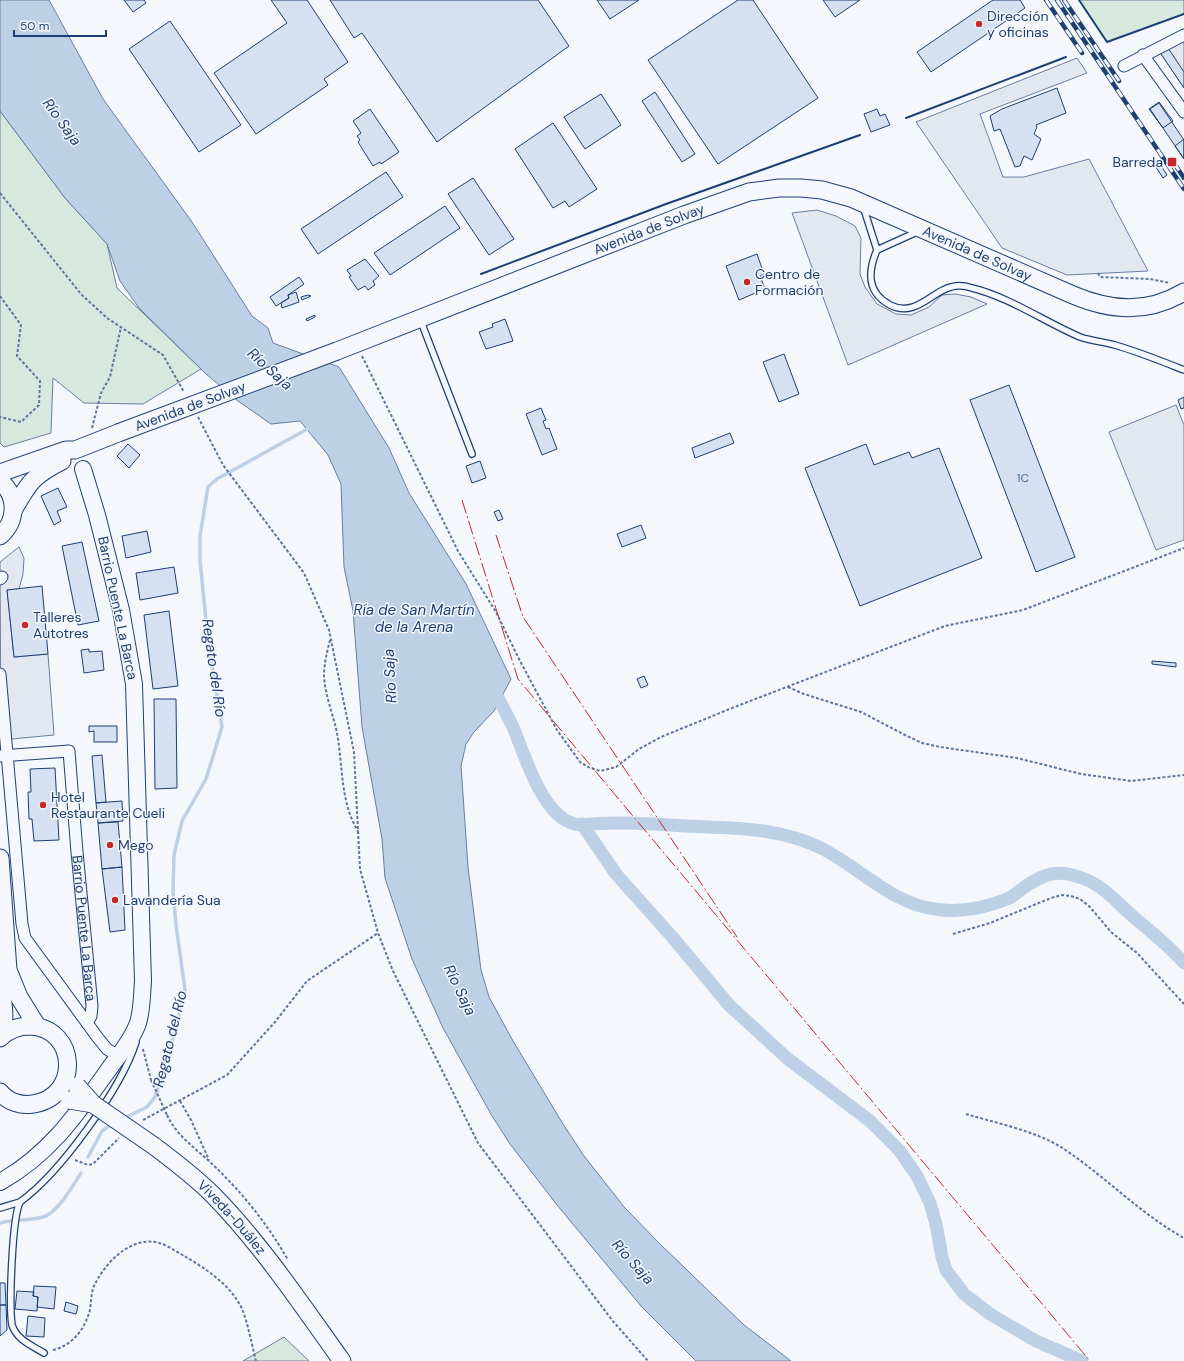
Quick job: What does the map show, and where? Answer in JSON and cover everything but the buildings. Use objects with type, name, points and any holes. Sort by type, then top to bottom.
[{"type":"main road","name":"Avenida de Solvay","points":[[81,448],[356,344],[684,215],[749,192],[779,188],[800,188],[827,191],[862,202],[1073,295],[1104,306],[1131,309],[1147,307],[1170,300],[1178,288]]},
{"type":"main road","points":[[0,473],[66,450],[81,448]]},
{"type":"main road","points":[[0,536],[11,522],[14,509],[26,487],[36,475],[69,458],[81,448]]},
{"type":"main road","points":[[0,481],[11,495],[14,509]]},
{"type":"main road","points":[[0,858],[7,963],[11,980],[19,997],[37,1026]]},
{"type":"main road","points":[[0,979],[5,1023],[1,1037]]},
{"type":"main road","points":[[1,1037],[12,1029],[24,1026],[37,1026],[49,1031],[62,1044],[68,1062],[66,1089],[41,1103],[28,1105],[14,1103],[1,1095]]},
{"type":"main road","name":"Viveda-Duález","points":[[66,1089],[92,1104],[154,1146],[196,1179],[235,1219],[260,1248],[342,1361]]},
{"type":"street","points":[[1124,66],[1184,34]]},
{"type":"street","points":[[1143,55],[1184,112]]},
{"type":"street","name":"Barrio Puente La Barca","points":[[0,1182],[28,1165],[58,1137],[118,1056],[135,1036],[144,981],[134,684],[121,610],[97,514],[83,469]]},
{"type":"street","name":"Barrio Puente La Barca","points":[[0,674],[4,756],[22,924],[25,938],[104,1046],[118,1056]]},
{"type":"street","name":"Barrio Puente La Barca","points":[[4,756],[69,751],[92,1006],[91,1016],[87,1022]]},
{"type":"lane","points":[[862,202],[877,250]]},
{"type":"lane","points":[[923,229],[877,250],[872,261],[869,276],[876,291],[890,305],[912,307],[931,299],[951,287],[972,288],[998,298],[1081,337],[1114,345],[1184,370]]},
{"type":"lane","points":[[420,319],[472,454]]},
{"type":"lane","points":[[0,1208],[20,1202],[31,1194],[66,1156],[99,1110],[125,1068],[135,1036]]},
{"type":"lane","points":[[20,1202],[16,1214],[14,1230],[12,1325],[16,1336],[44,1353]]},
{"type":"path","points":[[0,193],[81,294],[107,318],[163,355],[187,397]]},
{"type":"path","points":[[1098,273],[1100,277],[1150,279],[1178,288]]},
{"type":"path","points":[[0,296],[21,325],[17,356],[40,381],[39,405],[22,422],[0,417]]},
{"type":"path","points":[[81,448],[101,393],[110,377],[120,327]]},
{"type":"path","points":[[356,344],[458,551],[496,612],[557,730],[580,762],[588,767],[600,771],[616,767],[639,749],[661,737],[732,708],[946,626],[1023,610],[1184,548]]},
{"type":"path","points":[[194,410],[223,465],[304,574],[329,630],[354,752],[360,869],[378,933],[393,971],[478,1143],[612,1320],[648,1361]]},
{"type":"path","points":[[331,639],[326,656],[324,677],[337,735],[347,808],[351,820],[358,832]]},
{"type":"path","points":[[788,687],[804,694],[860,712],[922,743],[1017,758],[1081,774],[1131,781],[1184,775]]},
{"type":"path","points":[[953,934],[990,923],[1051,898],[1062,895],[1071,896],[1080,899],[1089,906],[1111,932],[1137,953],[1184,1004]]},
{"type":"path","points":[[138,1124],[227,1075],[275,1022],[306,981],[378,933]]},
{"type":"path","points":[[135,1036],[145,1052],[151,1080],[173,1127],[185,1141],[209,1161],[191,1120],[180,1101]]},
{"type":"path","points":[[966,1114],[1034,1135],[1062,1148],[1133,1204],[1184,1238]]},
{"type":"path","points":[[66,1156],[76,1161],[93,1164],[123,1135]]},
{"type":"path","points":[[44,1353],[63,1348],[77,1337],[88,1316],[93,1288],[104,1267],[121,1252],[143,1241],[160,1243],[202,1266],[227,1287],[243,1312],[256,1361]]},
{"type":"shaded area","points":[[1079,0],[1184,0],[1184,14],[1107,42]]},
{"type":"shaded area","points":[[1184,41],[1184,88],[1159,51]]},
{"type":"shaded area","points":[[1077,58],[1087,73],[980,114],[1003,177],[1024,177],[1089,159],[1148,271],[1067,275],[1002,248],[916,122]]},
{"type":"shaded area","points":[[0,111],[65,198],[107,244],[117,288],[201,369],[143,404],[84,403],[53,378],[51,433],[4,447],[0,443]]},
{"type":"shaded area","points":[[817,210],[836,216],[855,226],[861,238],[860,274],[865,287],[877,304],[896,314],[911,315],[929,307],[942,295],[955,294],[971,297],[987,304],[848,365],[792,213]]},
{"type":"shaded area","points":[[1176,405],[1184,425],[1184,540],[1156,550],[1109,432]]},
{"type":"shaded area","points":[[19,547],[24,558],[23,574],[19,589],[7,590],[14,657],[48,654],[54,735],[1,740],[0,562]]},
{"type":"shaded area","points":[[284,1337],[309,1361],[243,1361]]},
{"type":"water","points":[[0,0],[49,0],[103,99],[192,222],[252,316],[268,328],[273,343],[339,367],[389,448],[409,493],[466,584],[511,679],[494,711],[474,732],[466,744],[461,766],[468,867],[481,970],[489,997],[513,1041],[563,1124],[584,1156],[625,1208],[744,1325],[791,1361],[696,1361],[641,1306],[557,1205],[510,1144],[492,1116],[443,1028],[412,959],[385,878],[382,839],[362,727],[353,611],[344,567],[341,484],[328,455],[300,421],[271,424],[238,401],[206,374],[139,308],[120,281],[107,244],[65,198],[0,111]]},
{"type":"waterway","name":"Regato del Río","points":[[123,1119],[147,1107],[155,1097],[177,1023],[185,990],[173,891],[174,855],[182,821],[206,779],[222,727],[208,641],[200,560],[200,536],[208,487],[217,479],[311,427]]},
{"type":"waterway","points":[[491,685],[513,727],[537,785],[546,800],[556,812],[567,821],[580,825],[633,823],[738,828],[772,832],[789,836],[821,848],[890,893],[904,900],[919,906],[944,910],[962,910],[990,905],[1011,897],[1031,883],[1045,876],[1058,873],[1073,875],[1090,881],[1105,891],[1184,963]]},
{"type":"waterway","points":[[582,824],[616,874],[674,939],[729,1005],[788,1059],[870,1121],[899,1150],[917,1176],[930,1203],[946,1270],[964,1294],[990,1314],[1036,1341],[1082,1361]]},
{"type":"waterway","name":"Regato del Río","points":[[88,1157],[102,1131],[114,1123]]},
{"type":"waterway","name":"Regato del Río","points":[[0,1223],[38,1218],[49,1214],[65,1198],[81,1173]]},
{"type":"railway","points":[[1046,0],[1082,53]]},
{"type":"railway","points":[[1057,0],[1184,189]]},
{"type":"railway","points":[[1064,0],[1119,81]]},
{"type":"railway","points":[[1174,163],[1184,178]]},
{"type":"wall","points":[[1079,0],[1107,42],[1184,14]]},
{"type":"wall","points":[[906,118],[1066,57]]},
{"type":"wall","points":[[481,274],[666,204],[860,135]]},
{"type":"power","points":[[462,500],[518,679],[1090,1361]]},
{"type":"power","points":[[496,535],[523,617],[737,937]]},
{"type":"place","name":"Dirección y oficinas","points":[[979,24]]},
{"type":"place","name":"Barreda","points":[[1172,162]]},
{"type":"place","name":"Centro de Formación","points":[[747,282]]},
{"type":"place","name":"Talleres Autotres","points":[[25,625]]},
{"type":"place","name":"Hotel Restaurante Cueli","points":[[43,805]]},
{"type":"place","name":"Mego","points":[[110,845]]},
{"type":"place","name":"Lavandería Sua","points":[[115,900]]},
{"type":"water label","name":"Río Saja","points":[[62,122]]},
{"type":"water label","name":"Río Saja","points":[[270,369]]},
{"type":"water label","name":"Ría de San Martín de la Arena","points":[[414,618]]},
{"type":"water label","name":"Río Saja","points":[[390,676]]},
{"type":"water label","name":"Río Saja","points":[[460,990]]},
{"type":"water label","name":"Río Saja","points":[[633,1262]]}]
